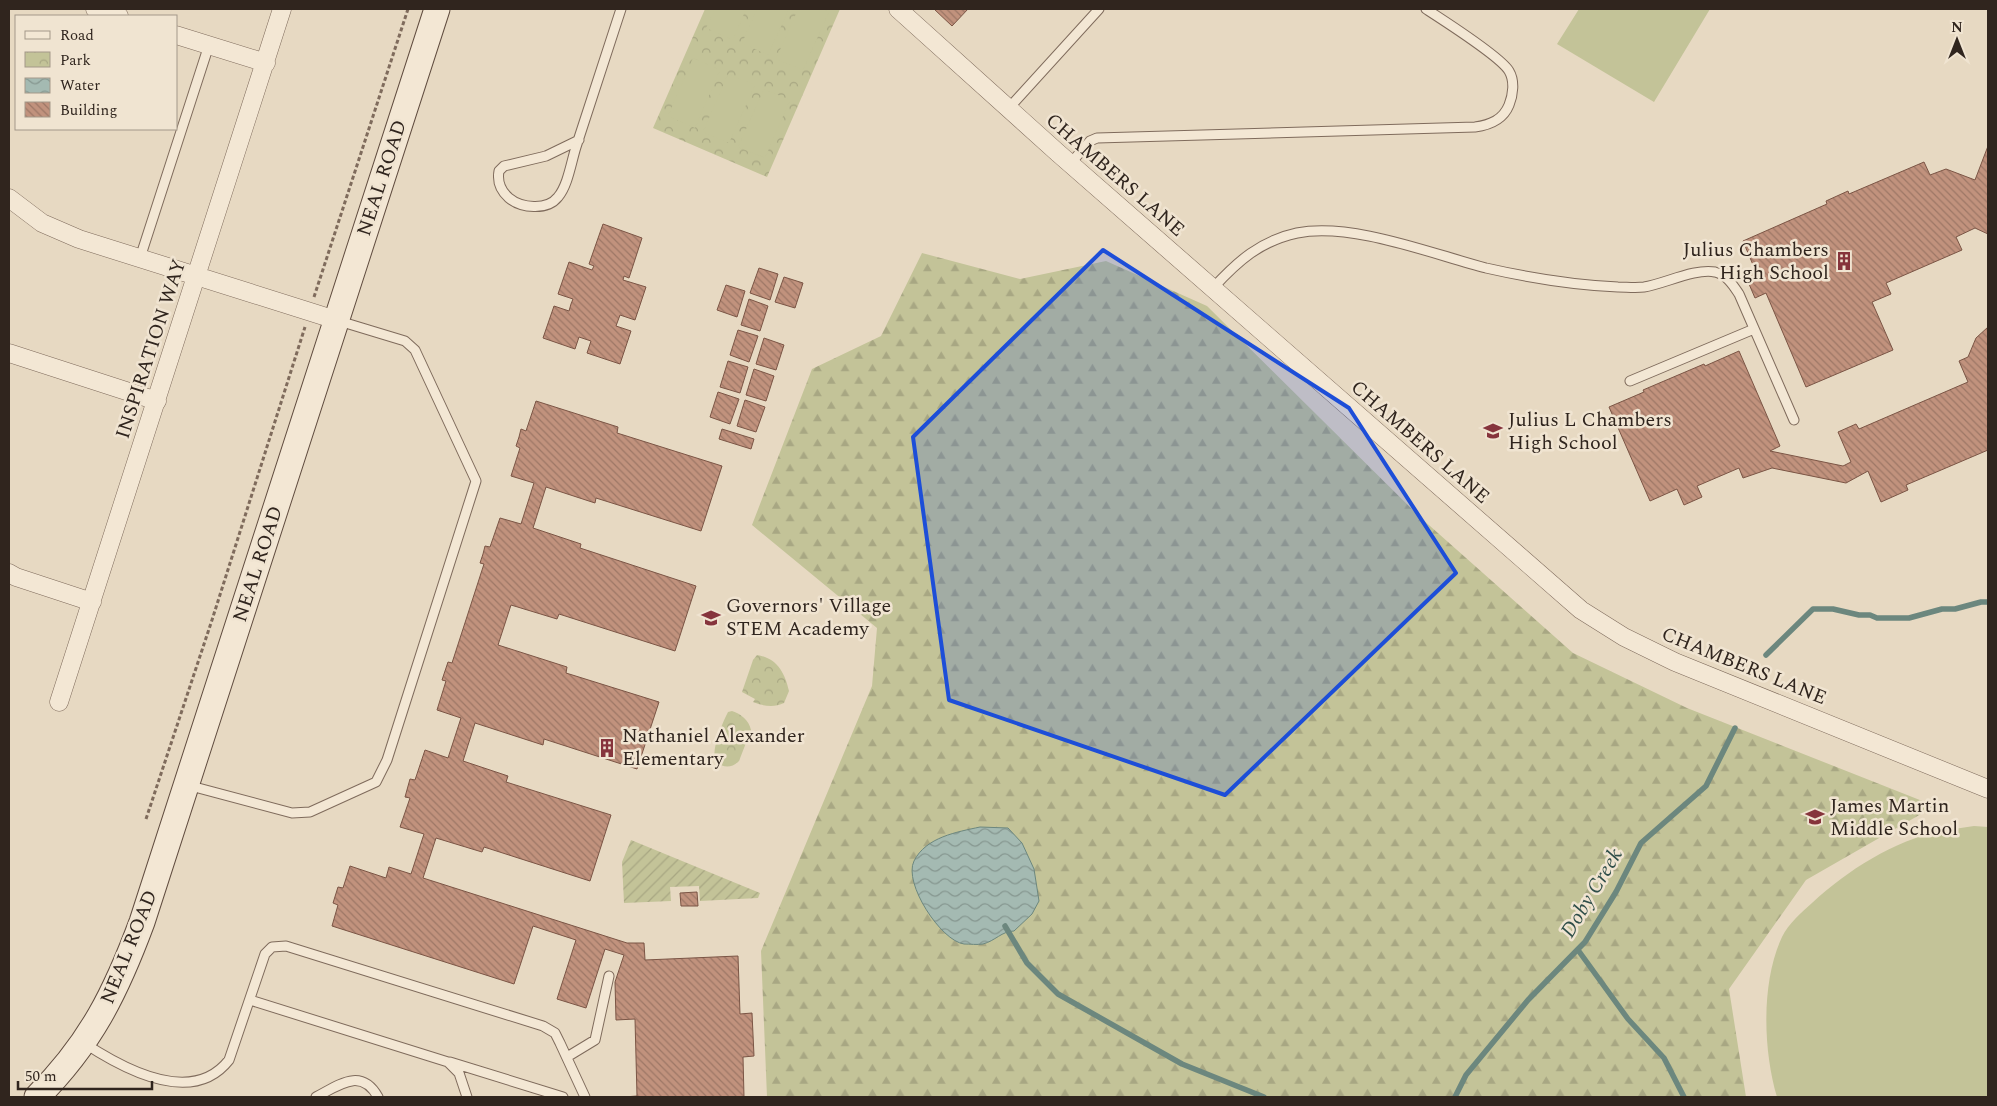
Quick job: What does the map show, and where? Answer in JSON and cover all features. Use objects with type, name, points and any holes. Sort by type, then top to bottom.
[{"type":"street","points":[[95,9],[116,15]]},
{"type":"street","name":"INSPIRATION WAY","points":[[59,702],[282,9]]},
{"type":"street","name":"NEAL ROAD","points":[[37,1097],[63,1070],[83,1043],[107,1005],[126,965],[187,784],[437,9]]},
{"type":"street","name":"CHAMBERS LANE","points":[[898,9],[1070,164],[1552,586],[1602,624],[1640,646],[1675,662],[1988,789]]},
{"type":"street","points":[[178,36],[266,63]]},
{"type":"street","points":[[9,198],[42,223],[78,239],[336,320]]},
{"type":"street","points":[[9,353],[157,401]]},
{"type":"street","points":[[9,573],[92,602]]},
{"type":"lane","points":[[579,140],[540,158],[504,166],[498,171],[501,189],[520,205],[532,207],[552,203],[562,191],[579,140],[620,9]]},
{"type":"lane","points":[[1008,109],[1099,9]]},
{"type":"lane","points":[[1070,164],[1090,141],[1097,138],[1476,127],[1489,125],[1500,118],[1508,107],[1513,84],[1509,71],[1493,56],[1426,9]]},
{"type":"lane","points":[[140,258],[209,45]]},
{"type":"lane","points":[[1213,288],[1240,260],[1271,241],[1298,233],[1337,232],[1410,246],[1520,275],[1577,284],[1638,287],[1698,273],[1714,272],[1726,278],[1736,290],[1794,420]]},
{"type":"lane","points":[[187,784],[299,814],[310,812],[376,782],[387,760],[475,487],[474,476],[415,350],[405,341],[336,320]]},
{"type":"lane","points":[[1630,381],[1754,329]]},
{"type":"lane","points":[[83,1043],[153,1086],[174,1091],[196,1089],[213,1081],[224,1070],[230,1060],[268,950],[278,946],[286,946],[543,1026],[555,1033],[585,1097]]},
{"type":"lane","points":[[567,1056],[595,1040],[609,976]]},
{"type":"lane","points":[[250,1000],[563,1097]]},
{"type":"lane","points":[[440,1059],[448,1062],[455,1068],[467,1097]]},
{"type":"lane","points":[[316,1097],[342,1084],[357,1080],[368,1084],[378,1097]]},
{"type":"path","points":[[318,285],[408,9]]},
{"type":"path","points":[[146,818],[212,620],[301,338]]},
{"type":"highlighted area","points":[[1103,250],[1349,408],[1456,573],[1225,795],[949,700],[913,437]]},
{"type":"green space","points":[[705,9],[840,9],[767,177],[653,128]]},
{"type":"green space","points":[[715,9],[746,9],[733,40],[706,28]]},
{"type":"green space","points":[[757,9],[789,9],[768,55],[742,43]]},
{"type":"green space","points":[[798,9],[821,9],[829,12],[803,70],[776,59]]},
{"type":"green space","points":[[1579,9],[1710,9],[1654,102],[1557,44]]},
{"type":"green space","points":[[693,58],[720,70],[695,128],[668,116]]},
{"type":"green space","points":[[728,74],[755,85],[729,143],[703,132]]},
{"type":"green space","points":[[764,89],[790,100],[765,158],[738,147]]},
{"type":"green space","points":[[922,253],[1020,279],[1106,261],[1207,306],[1421,518],[1573,653],[1687,708],[1935,806],[1806,880],[1729,989],[1746,1097],[767,1097],[761,951],[872,686],[877,628],[752,525],[812,369],[881,336]]},
{"type":"green space","points":[[757,655],[770,659],[782,672],[789,691],[784,703],[772,706],[761,705],[753,702],[755,699],[742,692],[753,660]]},
{"type":"green space","points":[[732,711],[744,718],[751,730],[739,761],[731,766],[722,766],[716,763],[714,752],[723,723],[728,712]]},
{"type":"green space","points":[[1974,826],[1988,827],[1988,1097],[1777,1097],[1772,1078],[1767,1038],[1767,995],[1775,955],[1788,927],[1826,891],[1872,858],[1889,849],[1923,836]]},
{"type":"green space","points":[[631,840],[760,893],[758,898],[700,901],[699,886],[670,887],[671,901],[624,903],[622,862]]},
{"type":"water","points":[[980,827],[1008,828],[1022,843],[1034,869],[1039,901],[1032,914],[1014,931],[1010,931],[983,944],[964,944],[945,933],[926,910],[914,883],[912,871],[914,861],[926,846],[943,837]]},
{"type":"building","points":[[934,9],[968,9],[952,26]]},
{"type":"building","name":"Julius Chambers High School","points":[[1988,146],[1988,234],[1975,228],[1956,237],[1962,250],[1886,283],[1891,294],[1872,302],[1893,350],[1806,387],[1766,293],[1755,298],[1746,277],[1756,272],[1743,241],[1827,204],[1826,201],[1848,191],[1849,194],[1924,162],[1930,175],[1946,169],[1975,180]]},
{"type":"building","points":[[603,224],[642,238],[629,278],[624,276],[623,280],[646,287],[635,320],[620,315],[616,326],[631,331],[620,364],[587,353],[591,341],[579,337],[575,349],[543,338],[554,306],[569,311],[573,299],[558,294],[569,262],[592,270],[594,266],[589,264]]},
{"type":"building","points":[[759,268],[778,274],[770,300],[750,293]]},
{"type":"building","points":[[784,277],[803,283],[795,308],[775,302]]},
{"type":"building","points":[[726,285],[745,291],[737,317],[717,310]]},
{"type":"building","points":[[749,299],[768,306],[760,331],[741,325]]},
{"type":"building","points":[[1988,327],[1988,450],[1906,485],[1908,490],[1881,502],[1868,471],[1846,483],[1772,468],[1743,478],[1739,468],[1697,486],[1702,497],[1684,505],[1677,489],[1650,501],[1609,407],[1644,392],[1643,390],[1739,351],[1780,446],[1770,451],[1843,466],[1851,462],[1838,432],[1856,424],[1859,429],[1968,382],[1959,361],[1968,357],[1976,338]]},
{"type":"building","points":[[738,330],[758,336],[749,362],[730,355]]},
{"type":"building","points":[[764,338],[784,345],[776,370],[756,364]]},
{"type":"building","points":[[728,361],[748,367],[740,393],[720,387]]},
{"type":"building","points":[[754,369],[774,376],[766,401],[746,395]]},
{"type":"building","points":[[718,392],[739,399],[730,424],[710,417]]},
{"type":"building","points":[[745,400],[765,407],[756,432],[737,426]]},
{"type":"building","name":"Nathaniel Alexander Elementary","points":[[536,401],[618,427],[617,433],[722,466],[701,531],[596,498],[595,503],[546,487],[533,528],[581,544],[580,548],[696,586],[675,651],[559,614],[557,619],[511,605],[498,645],[567,667],[566,673],[659,702],[637,769],[544,739],[543,745],[475,723],[463,761],[508,776],[506,782],[611,815],[590,881],[484,847],[482,852],[436,838],[423,878],[627,943],[644,943],[645,960],[738,956],[740,1014],[752,1013],[754,1056],[743,1057],[744,1097],[624,1097],[637,1096],[635,1019],[616,1020],[615,982],[624,955],[605,949],[586,1008],[557,999],[576,940],[533,926],[514,984],[332,926],[338,905],[333,903],[338,887],[343,888],[350,866],[386,878],[389,867],[411,874],[424,834],[400,827],[410,798],[405,797],[410,779],[415,780],[425,750],[448,758],[461,718],[437,710],[446,681],[442,680],[448,662],[452,663],[484,564],[480,563],[485,546],[490,547],[500,518],[521,524],[534,483],[511,476],[520,448],[516,446],[521,429],[526,431]]},
{"type":"building","points":[[722,429],[754,439],[751,449],[719,439]]},
{"type":"building","points":[[697,892],[698,906],[681,906],[680,893]]},
{"type":"waterway","name":"Doby Creek","points":[[1766,655],[1813,609],[1833,609],[1859,615],[1870,615],[1877,618],[1909,618],[1942,609],[1955,609],[1988,602]]},
{"type":"waterway","name":"Doby Creek","points":[[1455,1097],[1466,1075],[1528,1000],[1585,942],[1616,892],[1641,843],[1706,786],[1735,728]]},
{"type":"waterway","points":[[1005,926],[1027,963],[1058,994],[1182,1064],[1264,1097]]},
{"type":"waterway","points":[[1578,950],[1628,1019],[1664,1058],[1684,1097]]},
{"type":"place","name":"Julius Chambers High School","points":[[1844,261]]},
{"type":"place","name":"Julius L Chambers High School","points":[[1493,431]]},
{"type":"place","name":"Governors' Village STEM Academy","points":[[711,618]]},
{"type":"place","name":"Nathaniel Alexander Elementary","points":[[607,748]]},
{"type":"place","name":"James Martin Middle School","points":[[1815,817]]}]
